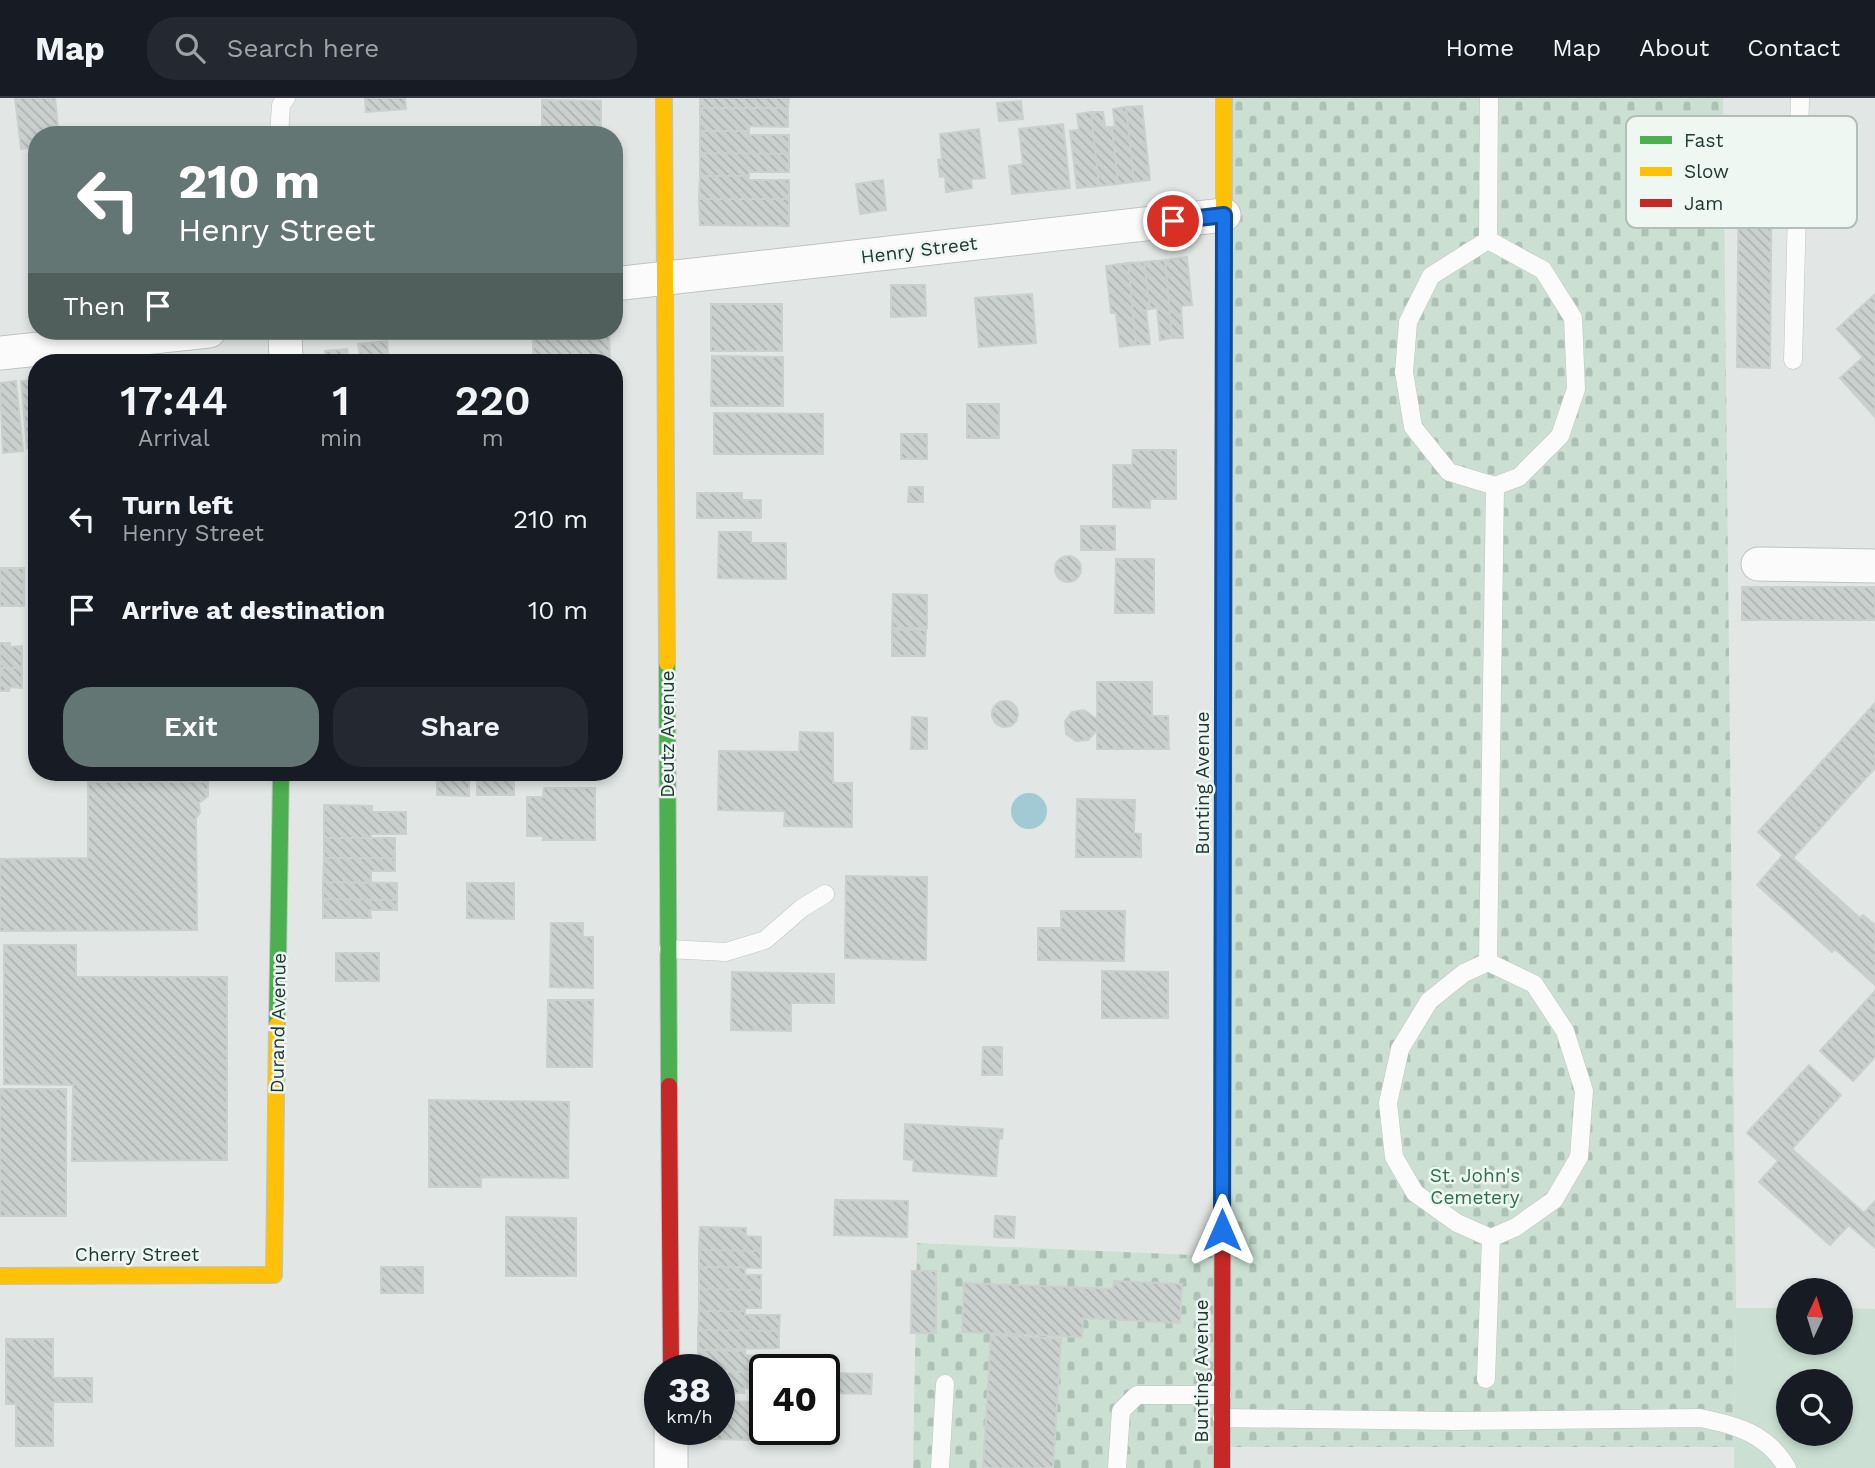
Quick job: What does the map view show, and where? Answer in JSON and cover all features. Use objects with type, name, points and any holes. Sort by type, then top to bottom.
[{"type":"street","name":"Deutz Avenue","points":[[664,98],[671,1354]]},
{"type":"street","name":"Bunting Avenue","points":[[1222,1468],[1224,98]]},
{"type":"street","name":"Henry Street","points":[[623,283],[1224,215]]},
{"type":"street","points":[[0,353],[124,340]]},
{"type":"street","points":[[1758,564],[1875,566]]},
{"type":"street","name":"Durand Avenue","points":[[274,1275],[281,781]]},
{"type":"street","name":"Cherry Street","points":[[0,1276],[274,1275]]},
{"type":"street","points":[[671,1445],[671,1468]]},
{"type":"lane","points":[[280,126],[281,105],[286,98]]},
{"type":"lane","points":[[1488,240],[1489,98]]},
{"type":"lane","points":[[1800,98],[1800,116]]},
{"type":"lane","points":[[1793,360],[1797,228]]},
{"type":"lane","points":[[1488,240],[1544,270],[1573,318],[1576,389],[1560,436],[1519,477],[1494,486],[1449,472],[1420,436],[1413,427],[1404,372],[1408,323],[1431,276],[1488,240]]},
{"type":"lane","points":[[1488,961],[1494,486]]},
{"type":"lane","points":[[668,949],[726,952],[765,940],[802,908],[825,894]]},
{"type":"lane","points":[[1488,961],[1534,984],[1564,1031],[1584,1091],[1578,1157],[1554,1200],[1516,1227],[1491,1238],[1457,1223],[1415,1193],[1394,1157],[1388,1103],[1400,1049],[1429,1001],[1464,973],[1488,961]]},
{"type":"lane","points":[[1486,1379],[1491,1238]]},
{"type":"lane","points":[[940,1468],[945,1384]]},
{"type":"lane","points":[[1117,1468],[1121,1411],[1136,1395],[1222,1395]]},
{"type":"lane","points":[[1222,1418],[1454,1421],[1700,1418],[1734,1424],[1763,1439],[1787,1468]]},
{"type":"green space","name":"St. John's Cemetery","points":[[1217,98],[1723,98],[1723,116],[1626,116],[1626,228],[1724,228],[1736,1308],[1734,1447],[1216,1447],[1215,1468],[913,1468],[917,1243],[1215,1256]]},
{"type":"green space","points":[[1736,1308],[1776,1308],[1776,1355],[1853,1355],[1853,1308],[1875,1309],[1875,1468],[1734,1468]]},
{"type":"water","points":[[1029,793],[1042,798],[1047,811],[1042,824],[1029,829],[1016,824],[1011,811],[1016,798]]},
{"type":"building","points":[[15,98],[55,98],[58,126],[28,126],[28,148],[21,149]]},
{"type":"building","points":[[365,98],[405,98],[406,109],[366,112]]},
{"type":"building","points":[[700,98],[789,98],[788,108],[700,108]]},
{"type":"building","points":[[542,100],[601,101],[601,126],[542,126]]},
{"type":"building","points":[[1021,101],[1023,119],[999,121],[997,103]]},
{"type":"building","points":[[1142,106],[1150,180],[1134,182],[1126,107]]},
{"type":"building","points":[[1126,107],[1134,182],[1118,184],[1112,127],[1115,126],[1113,109]]},
{"type":"building","points":[[700,108],[788,108],[788,127],[749,126],[749,131],[700,131]]},
{"type":"building","points":[[1091,112],[1099,186],[1077,188],[1070,131],[1079,130],[1077,114]]},
{"type":"building","points":[[1091,112],[1103,112],[1105,127],[1112,127],[1118,184],[1099,186]]},
{"type":"building","points":[[1063,124],[1070,188],[1012,194],[1009,166],[1023,164],[1019,129]]},
{"type":"building","points":[[979,129],[985,178],[971,179],[972,188],[946,192],[945,176],[940,177],[938,160],[942,159],[940,134]]},
{"type":"building","points":[[700,131],[749,131],[749,135],[789,135],[789,154],[700,153]]},
{"type":"building","points":[[700,153],[789,154],[789,172],[749,172],[749,176],[700,176]]},
{"type":"building","points":[[700,176],[749,176],[748,180],[789,180],[789,199],[699,199]]},
{"type":"building","points":[[883,180],[886,210],[860,214],[856,184]]},
{"type":"building","points":[[699,199],[789,199],[789,226],[700,225]]},
{"type":"building","points":[[1738,228],[1771,228],[1770,368],[1737,367]]},
{"type":"building","points":[[1187,257],[1192,305],[1181,306],[1183,338],[1172,338],[1165,260]]},
{"type":"building","points":[[1165,260],[1172,338],[1160,340],[1157,308],[1150,309],[1144,262]]},
{"type":"building","points":[[1144,262],[1150,309],[1146,310],[1150,344],[1136,345],[1128,263]]},
{"type":"building","points":[[1128,263],[1136,345],[1120,347],[1116,313],[1111,313],[1106,266]]},
{"type":"building","points":[[891,285],[925,285],[926,316],[891,317]]},
{"type":"building","points":[[1032,294],[1036,343],[979,347],[975,298]]},
{"type":"building","points":[[1875,294],[1875,417],[1840,378],[1863,357],[1837,329]]},
{"type":"building","points":[[711,304],[782,304],[782,351],[711,351]]},
{"type":"building","points":[[533,340],[609,340],[610,354],[533,354]]},
{"type":"building","points":[[387,341],[388,354],[360,354],[358,344]]},
{"type":"building","points":[[347,349],[348,354],[325,354],[325,351]]},
{"type":"building","points":[[712,356],[783,357],[783,406],[711,406]]},
{"type":"building","points":[[16,381],[23,451],[3,453],[0,383]]},
{"type":"building","points":[[21,381],[28,381],[28,448],[27,448]]},
{"type":"building","points":[[967,404],[999,404],[999,438],[967,438]]},
{"type":"building","points":[[714,413],[823,414],[823,454],[714,454]]},
{"type":"building","points":[[901,434],[927,434],[927,459],[901,459]]},
{"type":"building","points":[[1133,450],[1176,450],[1176,499],[1150,499],[1150,508],[1113,507],[1113,465],[1132,465]]},
{"type":"building","points":[[909,487],[923,487],[923,502],[908,502]]},
{"type":"building","points":[[697,493],[742,493],[742,500],[761,500],[761,518],[697,518]]},
{"type":"building","points":[[1081,526],[1115,526],[1115,550],[1081,550]]},
{"type":"building","points":[[719,532],[751,532],[751,543],[786,543],[786,579],[718,578]]},
{"type":"building","points":[[1068,556],[1077,560],[1081,569],[1077,578],[1068,582],[1059,578],[1055,569],[1059,560]]},
{"type":"building","points":[[1116,559],[1154,559],[1154,613],[1115,613]]},
{"type":"building","points":[[0,568],[24,568],[24,606],[0,606]]},
{"type":"building","points":[[1742,587],[1875,587],[1875,620],[1742,620]]},
{"type":"building","points":[[893,594],[927,595],[927,628],[892,628]]},
{"type":"building","points":[[892,630],[926,630],[925,656],[892,656]]},
{"type":"building","points":[[0,643],[10,643],[10,647],[22,646],[22,668],[0,668]]},
{"type":"building","points":[[0,668],[22,668],[22,688],[10,687],[9,691],[0,691]]},
{"type":"building","points":[[1097,682],[1152,682],[1152,716],[1168,716],[1169,749],[1097,749],[1097,730],[1088,740],[1076,741],[1066,734],[1065,721],[1072,712],[1084,710],[1097,719]]},
{"type":"building","points":[[1005,701],[1014,705],[1018,714],[1014,723],[1005,727],[996,723],[992,714],[996,705]]},
{"type":"building","points":[[1875,703],[1875,768],[1793,858],[1860,918],[1863,915],[1875,925],[1875,985],[1835,949],[1832,952],[1757,885],[1783,855],[1758,832]]},
{"type":"building","points":[[912,717],[927,718],[927,749],[911,749]]},
{"type":"building","points":[[800,732],[833,733],[833,783],[852,783],[852,827],[784,826],[785,811],[718,810],[719,751],[799,752]]},
{"type":"building","points":[[437,781],[469,781],[469,796],[437,795]]},
{"type":"building","points":[[477,781],[514,781],[514,795],[477,795]]},
{"type":"building","points":[[88,782],[208,782],[208,796],[199,803],[200,813],[196,818],[197,930],[0,931],[0,859],[88,858]]},
{"type":"building","points":[[544,788],[595,788],[595,840],[543,840],[543,836],[527,836],[527,797],[543,797]]},
{"type":"building","points":[[1077,799],[1135,800],[1134,833],[1141,834],[1141,857],[1076,857]]},
{"type":"building","points":[[324,805],[372,806],[372,812],[406,812],[406,834],[371,834],[371,838],[324,838]]},
{"type":"building","points":[[324,838],[395,838],[395,858],[324,858]]},
{"type":"building","points":[[324,858],[395,858],[395,871],[371,871],[371,883],[323,882]]},
{"type":"building","points":[[846,876],[927,877],[926,960],[845,958]]},
{"type":"building","points":[[323,882],[397,883],[397,900],[323,899]]},
{"type":"building","points":[[467,883],[514,883],[514,919],[467,918]]},
{"type":"building","points":[[323,899],[397,900],[397,910],[370,910],[371,918],[323,918]]},
{"type":"building","points":[[1061,911],[1125,911],[1124,961],[1038,960],[1038,928],[1061,928]]},
{"type":"building","points":[[551,923],[583,923],[583,937],[593,937],[593,988],[550,987]]},
{"type":"building","points":[[4,945],[76,945],[76,977],[227,977],[227,1160],[72,1161],[73,1085],[4,1084]]},
{"type":"building","points":[[336,953],[379,953],[379,981],[336,981]]},
{"type":"building","points":[[1102,971],[1168,972],[1168,1018],[1102,1018]]},
{"type":"building","points":[[732,972],[834,974],[834,1003],[791,1003],[791,1031],[731,1030]]},
{"type":"building","points":[[1875,991],[1875,1057],[1853,1081],[1820,1051]]},
{"type":"building","points":[[548,1000],[593,1000],[592,1067],[547,1067]]},
{"type":"building","points":[[983,1047],[1002,1047],[1002,1075],[982,1075]]},
{"type":"building","points":[[1809,1065],[1841,1095],[1792,1149],[1864,1213],[1875,1201],[1875,1248],[1849,1225],[1830,1245],[1759,1182],[1778,1161],[1747,1133]]},
{"type":"building","points":[[0,1089],[66,1089],[66,1216],[0,1216]]},
{"type":"building","points":[[429,1100],[569,1102],[568,1178],[481,1177],[481,1187],[429,1187]]},
{"type":"building","points":[[905,1124],[1003,1129],[1002,1139],[999,1138],[996,1176],[913,1171],[914,1160],[904,1159]]},
{"type":"building","points":[[835,1200],[908,1201],[907,1237],[834,1235]]},
{"type":"building","points":[[995,1216],[1015,1217],[1014,1238],[994,1237]]},
{"type":"building","points":[[506,1217],[576,1218],[576,1276],[506,1276]]},
{"type":"building","points":[[700,1227],[746,1228],[746,1236],[761,1237],[761,1251],[699,1250]]},
{"type":"building","points":[[699,1250],[761,1251],[761,1268],[699,1267]]},
{"type":"building","points":[[381,1267],[423,1267],[423,1293],[381,1293]]},
{"type":"building","points":[[699,1267],[745,1267],[745,1275],[761,1275],[761,1290],[699,1289]]},
{"type":"building","points":[[912,1271],[936,1271],[936,1333],[911,1333]]},
{"type":"building","points":[[1114,1281],[1182,1284],[1180,1323],[1083,1318],[1082,1337],[962,1332],[964,1283],[1113,1289]]},
{"type":"building","points":[[699,1289],[761,1290],[761,1308],[745,1308],[745,1311],[699,1311]]},
{"type":"building","points":[[699,1311],[745,1311],[745,1315],[780,1315],[779,1331],[698,1330]]},
{"type":"building","points":[[698,1330],[779,1331],[779,1348],[698,1350]]},
{"type":"building","points":[[991,1335],[1061,1339],[1053,1468],[983,1468]]},
{"type":"building","points":[[6,1339],[53,1339],[53,1378],[92,1378],[92,1402],[53,1402],[53,1446],[16,1446],[16,1404],[6,1404]]},
{"type":"building","points":[[698,1350],[745,1351],[745,1355],[749,1355],[749,1372],[735,1371],[735,1354],[698,1354]]},
{"type":"building","points":[[735,1372],[749,1372],[749,1388],[744,1388],[744,1393],[735,1393]]},
{"type":"building","points":[[840,1373],[872,1374],[871,1394],[840,1393]]},
{"type":"building","points":[[735,1401],[749,1402],[749,1440],[735,1440]]},
{"type":"traffic: fast","points":[[1223,903],[1224,417]]},
{"type":"traffic: fast","points":[[667,663],[669,1086]]},
{"type":"traffic: fast","points":[[277,1025],[281,781]]},
{"type":"traffic: slow","points":[[664,98],[667,663]]},
{"type":"traffic: slow","points":[[1224,98],[1224,417]]},
{"type":"traffic: slow","points":[[0,1276],[274,1275],[277,1025]]},
{"type":"traffic: jam","points":[[1222,1468],[1223,903]]},
{"type":"traffic: jam","points":[[669,1086],[671,1354]]},
{"type":"route","points":[[1173,221],[1224,215],[1222,1230]]}]
